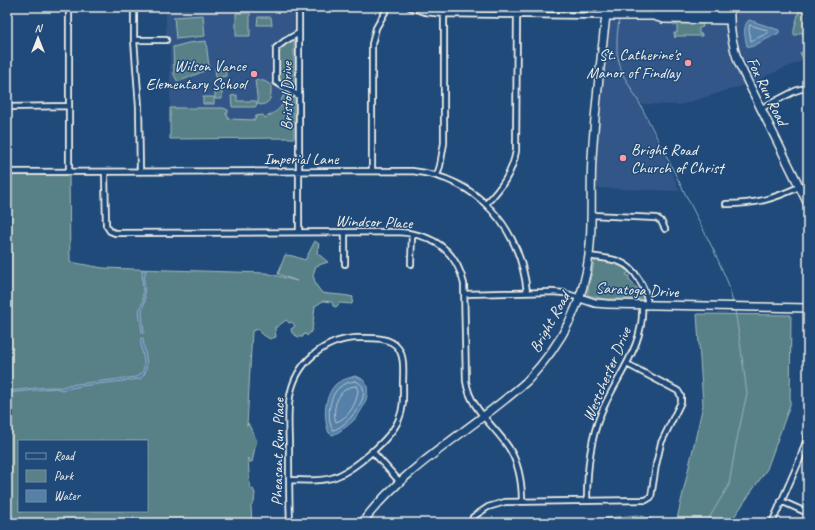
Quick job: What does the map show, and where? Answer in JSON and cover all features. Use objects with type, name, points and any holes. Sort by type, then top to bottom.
[{"type":"main road","name":"Bright Road","points":[[362,523],[378,503],[400,482],[520,387],[541,365],[560,339],[580,298],[589,256],[594,132],[607,7]]},
{"type":"main road","points":[[606,16],[653,16],[663,19],[729,13]]},
{"type":"main road","name":"Fox Run Road","points":[[729,13],[732,42],[737,59],[760,109],[808,204]]},
{"type":"main road","name":"Saratoga Drive","points":[[580,298],[601,304],[808,308]]},
{"type":"street","points":[[69,7],[69,172]]},
{"type":"street","points":[[134,7],[134,40],[139,106],[140,172]]},
{"type":"street","name":"Bristol Drive","points":[[299,7],[299,232]]},
{"type":"street","points":[[372,171],[372,44],[376,28],[388,7]]},
{"type":"street","points":[[410,7],[425,12],[444,14],[606,16]]},
{"type":"street","points":[[437,175],[442,160],[444,143],[444,14]]},
{"type":"street","points":[[486,204],[505,182],[515,160],[517,142],[517,15]]},
{"type":"street","points":[[299,34],[285,40],[276,48],[276,82],[299,96]]},
{"type":"street","points":[[134,40],[166,40]]},
{"type":"street","points":[[760,109],[795,91],[808,89]]},
{"type":"street","points":[[7,91],[7,107],[69,106]]},
{"type":"street","name":"Imperial Lane","points":[[7,172],[412,171],[437,175],[462,187],[486,204],[497,215],[511,237],[520,256],[527,292]]},
{"type":"street","name":"Windsor Place","points":[[105,172],[106,225],[112,232],[121,234],[398,232],[422,236],[433,240],[448,253],[461,273],[465,294],[466,381],[470,395],[484,416],[509,447],[521,481],[522,501]]},
{"type":"street","points":[[726,204],[761,201],[781,196],[799,187]]},
{"type":"street","points":[[590,215],[650,217],[661,221],[665,229]]},
{"type":"street","points":[[345,232],[345,264]]},
{"type":"street","points":[[410,264],[412,234]]},
{"type":"street","name":"Westchester Drive","points":[[587,500],[590,457],[599,420],[608,400],[628,364],[638,339],[646,292],[635,274],[628,267],[620,262],[589,256]]},
{"type":"street","name":"Saratoga Drive","points":[[465,294],[558,292],[580,298]]},
{"type":"street","name":"Pheasant Run Place","points":[[290,523],[289,406],[294,383],[298,373],[309,359],[323,348],[339,341],[356,338],[382,339],[393,343],[397,346],[401,353],[403,364],[402,412],[393,430],[372,450]]},
{"type":"street","points":[[473,517],[482,510],[505,502],[650,499],[652,496],[654,473],[660,448],[680,402],[681,396],[678,391],[628,364]]},
{"type":"street","points":[[772,523],[808,438]]},
{"type":"street","points":[[290,480],[319,480],[336,476],[352,468],[372,450],[400,482]]},
{"type":"street","points":[[782,501],[808,513]]},
{"type":"shaded area","points":[[166,7],[299,7],[300,138],[170,139],[170,45],[166,43]]},
{"type":"shaded area","points":[[607,7],[808,7],[808,58],[748,84],[680,105],[640,104],[680,191],[591,188]]},
{"type":"green space","points":[[800,7],[808,7],[808,49],[802,32],[794,36],[794,30]]},
{"type":"green space","points":[[236,13],[250,13],[250,36],[236,36]]},
{"type":"green space","points":[[203,15],[205,36],[176,39],[174,17]]},
{"type":"green space","points":[[258,17],[271,17],[272,25],[257,25]]},
{"type":"green space","points":[[674,23],[702,23],[703,27],[699,28],[699,34],[702,34],[702,36],[675,36],[675,38],[674,33],[677,33],[677,25],[674,25]]},
{"type":"green space","points":[[294,39],[294,91],[285,85],[279,77],[280,50],[284,44]]},
{"type":"green space","points":[[206,41],[209,67],[204,71],[178,82],[174,75],[173,47],[188,43]]},
{"type":"green space","points":[[808,49],[808,58],[804,60],[800,53]]},
{"type":"green space","points":[[215,68],[226,70],[226,76],[216,78]]},
{"type":"green space","points":[[255,80],[264,81],[271,85],[270,98],[265,104],[258,104]]},
{"type":"green space","points":[[215,89],[222,89],[222,99],[215,99]]},
{"type":"green space","points":[[286,93],[294,98],[294,138],[170,139],[170,108],[223,108],[228,110],[226,115],[228,115],[228,119],[255,120],[256,116],[263,115],[265,118],[273,114],[283,103],[281,101]]},
{"type":"green space","points":[[237,95],[237,101],[256,101],[257,105],[255,107],[232,107],[231,96]]},
{"type":"green space","points":[[203,97],[214,97],[214,104],[203,104]]},
{"type":"green space","points":[[7,172],[69,172],[70,262],[103,268],[266,273],[297,281],[278,274],[285,255],[305,260],[315,241],[319,244],[317,253],[328,262],[316,266],[313,275],[316,285],[322,293],[353,297],[352,304],[340,303],[336,307],[333,306],[332,302],[323,301],[315,306],[312,331],[307,336],[306,334],[303,335],[303,337],[298,337],[292,333],[291,329],[295,326],[292,322],[289,323],[286,320],[275,327],[276,337],[270,339],[260,333],[259,329],[252,331],[247,426],[248,423],[257,441],[252,462],[248,462],[250,488],[253,489],[255,493],[254,503],[251,506],[252,523],[7,523]]},
{"type":"green space","points":[[595,258],[618,264],[631,272],[626,274],[627,276],[629,275],[629,280],[638,289],[639,294],[643,296],[644,299],[604,299],[587,295]]},
{"type":"green space","points":[[697,314],[791,315],[790,405],[767,469],[730,523],[559,523],[638,515],[655,520],[677,519],[703,405]]},
{"type":"water","points":[[749,20],[779,30],[779,33],[751,47],[747,46],[745,25]]},
{"type":"water","points":[[142,270],[146,270],[144,279],[145,301],[142,311],[144,333],[142,333],[139,311],[143,301]]},
{"type":"water","points":[[141,338],[143,338],[146,354],[146,371],[140,379],[81,386],[62,390],[56,388],[7,393],[7,391],[41,387],[62,387],[137,377],[141,374],[144,365]]},
{"type":"water","points":[[355,376],[362,379],[366,384],[367,396],[365,403],[362,410],[354,420],[333,435],[329,433],[325,414],[329,395],[337,383]]},
{"type":"waterway","points":[[620,12],[621,7]]},
{"type":"waterway","points":[[619,19],[617,54],[622,73],[640,104],[714,251],[728,283],[733,303]]},
{"type":"waterway","points":[[706,523],[729,485],[747,393],[735,311]]},
{"type":"place","name":"St. Catherine's Manor of Findlay","points":[[688,63]]},
{"type":"place","name":"Wilson Vance Elementary School","points":[[254,74]]},
{"type":"place","name":"Bright Road Church of Christ","points":[[623,158]]}]
